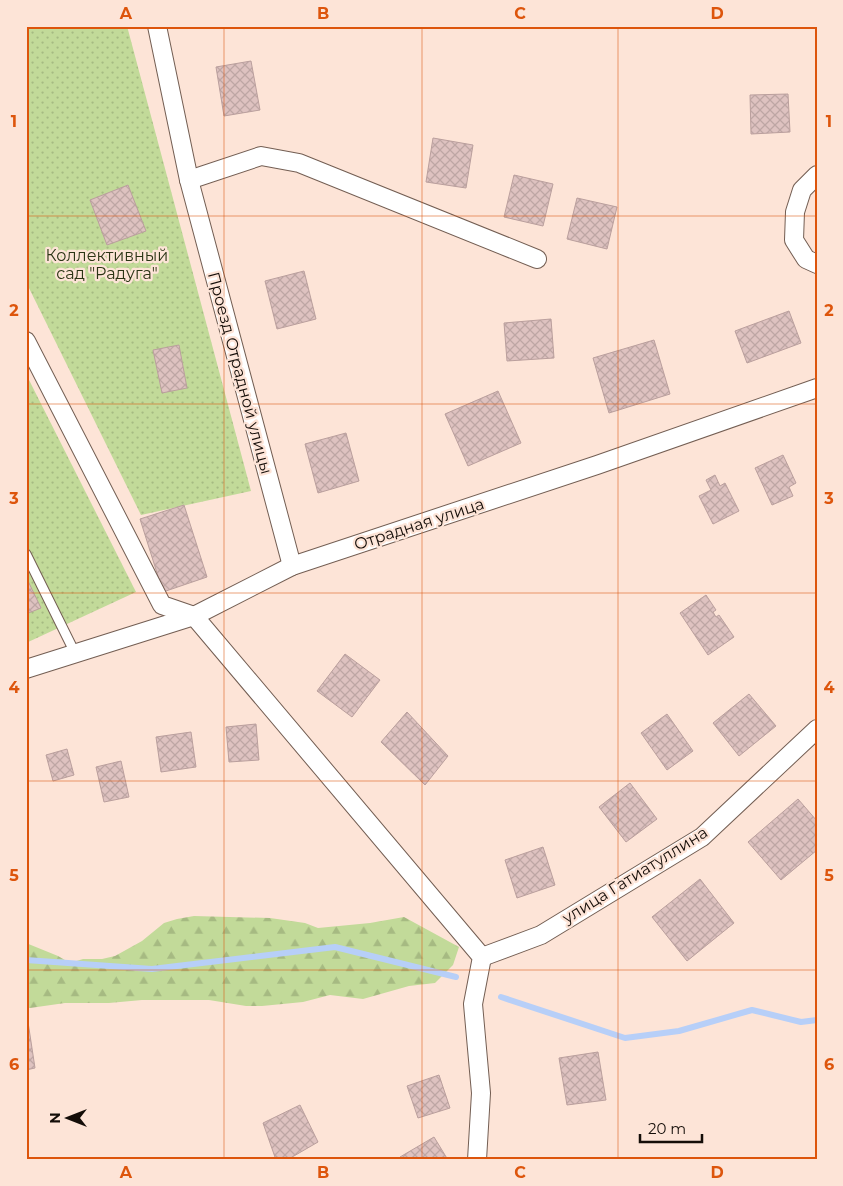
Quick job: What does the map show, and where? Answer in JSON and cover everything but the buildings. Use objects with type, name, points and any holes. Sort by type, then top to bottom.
[{"type":"street","name":"Проезд Отрадной улицы","points":[[157,26],[189,180],[292,566]]},
{"type":"street","points":[[189,180],[261,156],[299,163],[537,260]]},
{"type":"street","points":[[817,175],[802,190],[795,212],[794,240],[806,259],[817,264]]},
{"type":"street","points":[[26,341],[162,604],[194,616],[482,957],[473,1004],[481,1093],[477,1160]]},
{"type":"street","name":"Отрадная улица","points":[[26,669],[194,616],[292,566],[597,465],[817,388]]},
{"type":"street","name":"улица Гатиатуллина","points":[[482,957],[541,935],[702,836],[817,729]]},
{"type":"lane","points":[[26,554],[75,654]]},
{"type":"green space","name":"Коллективный сад \"Радуга\"","points":[[26,26],[127,26],[251,491],[141,515],[26,282]]},
{"type":"green space","points":[[26,374],[136,592],[26,643]]},
{"type":"green space","points":[[194,916],[270,918],[305,923],[318,928],[370,923],[404,917],[459,947],[453,965],[435,983],[409,986],[363,999],[330,995],[303,1002],[262,1006],[246,1006],[209,1000],[142,1000],[109,1003],[65,1003],[26,1007],[26,943],[70,963],[83,959],[102,959],[115,956],[142,941],[164,923]]},
{"type":"waterway","points":[[26,960],[152,969],[335,947],[456,977]]},
{"type":"waterway","points":[[501,997],[625,1038],[679,1031],[752,1010],[801,1022],[817,1020]]}]
